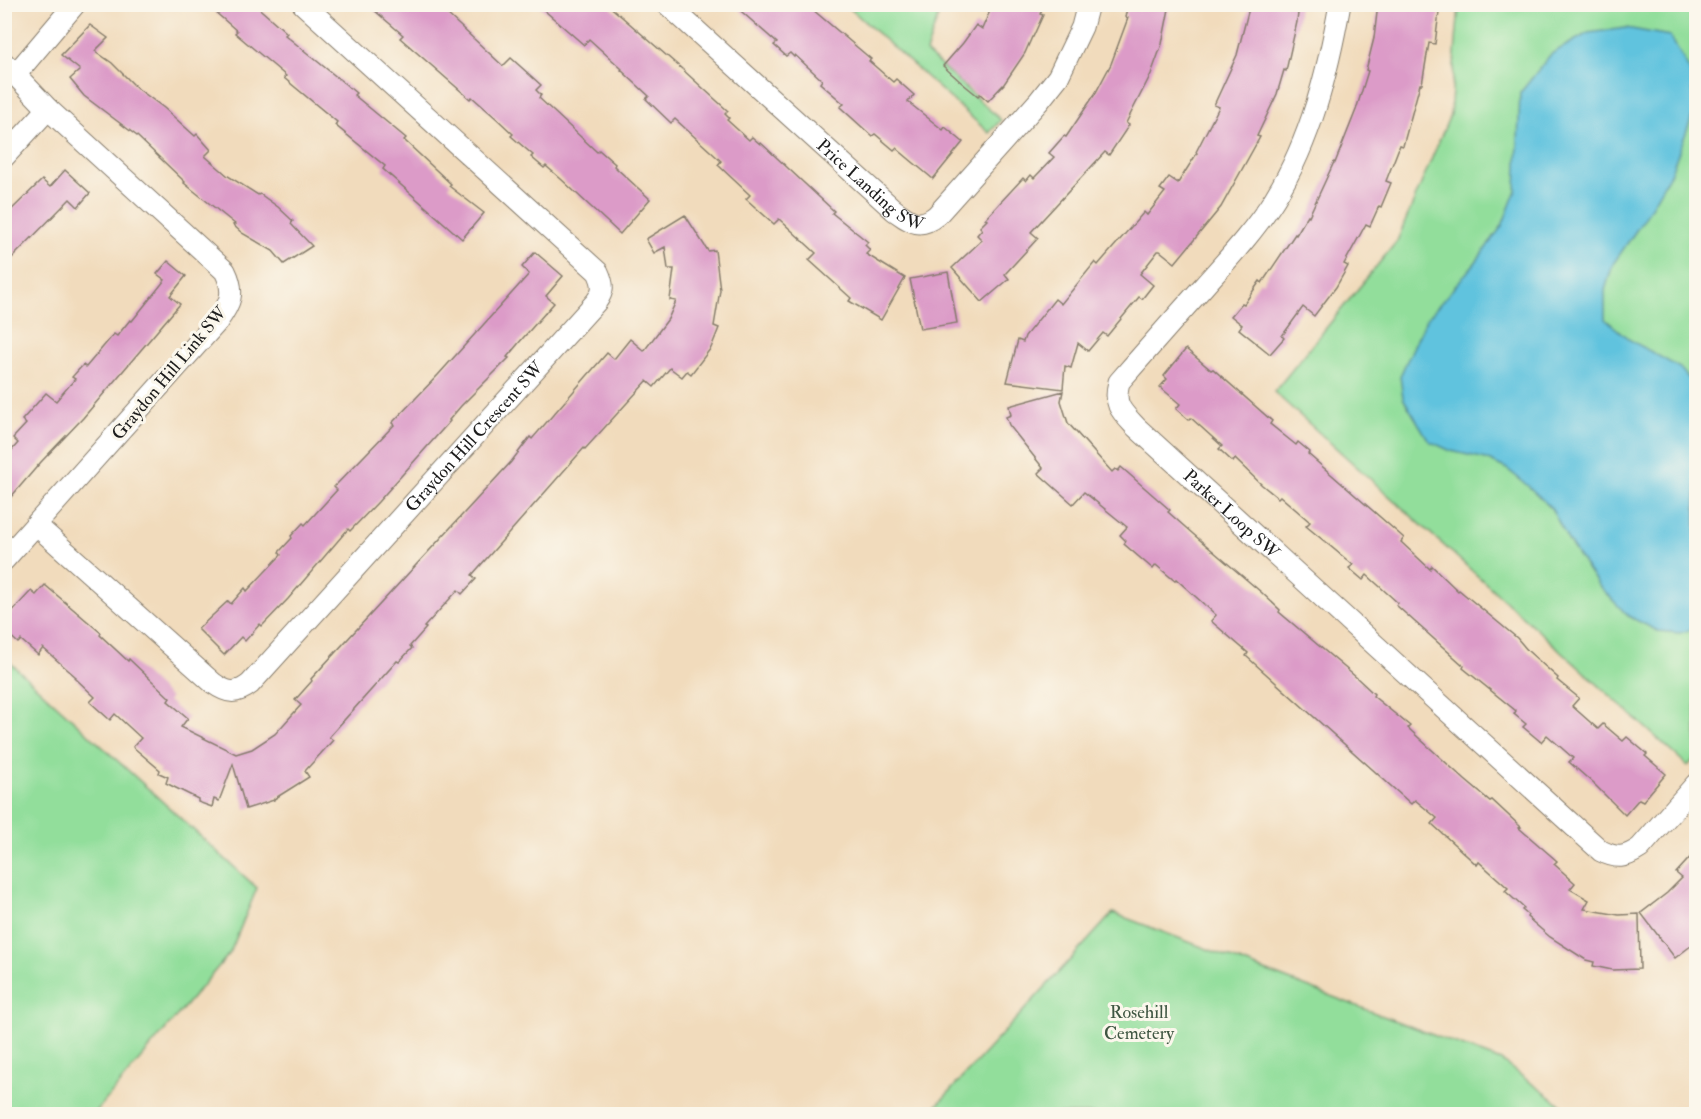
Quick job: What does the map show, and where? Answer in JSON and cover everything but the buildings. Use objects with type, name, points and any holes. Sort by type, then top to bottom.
[{"type":"street","points":[[10,69],[75,4]]},
{"type":"street","name":"Graydon Hill Crescent SW","points":[[36,525],[213,683],[232,693],[241,691],[250,684],[603,292],[603,283],[598,272],[303,4]]},
{"type":"street","name":"Price Landing SW","points":[[667,4],[894,210],[918,224],[928,222],[937,215],[1058,77],[1071,54],[1088,4]]},
{"type":"street","name":"Parker Loop SW","points":[[1340,4],[1334,39],[1317,100],[1298,154],[1275,198],[1243,243],[1119,382],[1115,395],[1120,409],[1144,435],[1601,851],[1620,858],[1640,848],[1696,784]]},
{"type":"street","name":"Graydon Hill Link SW","points":[[4,560],[217,322],[227,309],[231,296],[231,283],[225,271],[48,109],[10,69]]},
{"type":"street","points":[[4,157],[48,109]]},
{"type":"green space","points":[[846,5],[942,5],[926,52],[1001,120],[989,133]]},
{"type":"green space","points":[[1459,5],[1696,5],[1696,757],[1688,766],[1274,392],[1397,241],[1450,115]]},
{"type":"green space","points":[[4,657],[257,888],[230,953],[94,1114],[5,1114]]},
{"type":"green space","name":"Rosehill Cemetery","points":[[1113,913],[1501,1061],[1574,1114],[929,1114]]},
{"type":"water","points":[[1626,28],[1670,36],[1691,73],[1694,112],[1671,172],[1644,219],[1613,264],[1605,290],[1605,319],[1630,340],[1680,368],[1696,387],[1696,628],[1680,633],[1658,631],[1628,616],[1599,586],[1569,542],[1551,508],[1507,469],[1486,459],[1451,451],[1429,441],[1403,398],[1400,376],[1426,320],[1475,263],[1502,226],[1516,190],[1520,93],[1551,54],[1588,33]]}]
